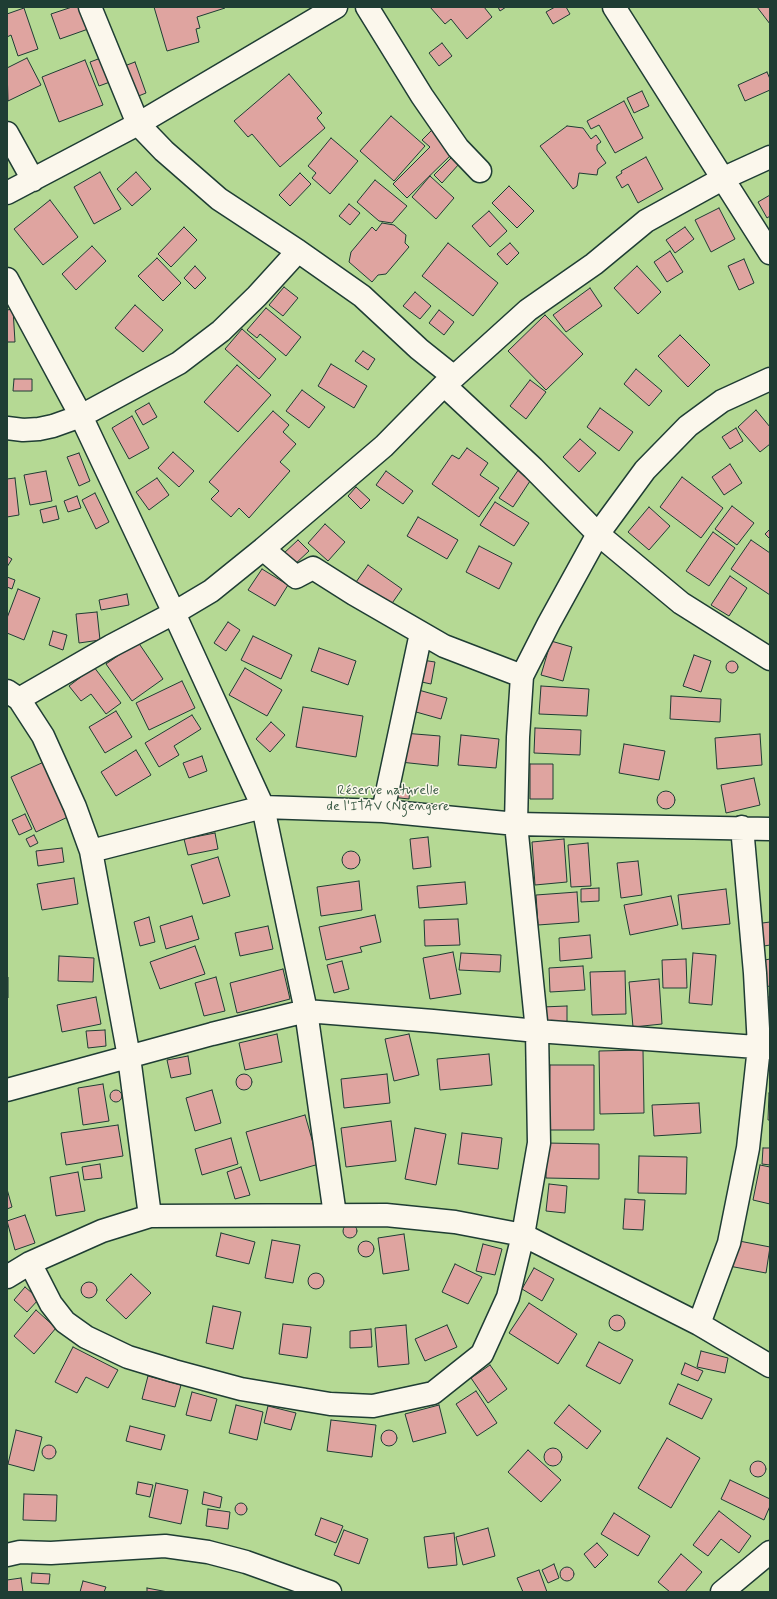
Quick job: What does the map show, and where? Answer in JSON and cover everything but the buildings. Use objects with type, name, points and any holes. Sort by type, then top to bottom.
[{"type":"street","points":[[90,7],[138,124],[164,151],[219,199],[298,251],[362,296],[419,349],[598,534],[681,603],[770,659]]},
{"type":"street","points":[[7,193],[138,124],[336,7]]},
{"type":"street","points":[[367,7],[422,96],[458,148],[480,171]]},
{"type":"street","points":[[614,7],[724,178],[770,253]]},
{"type":"street","points":[[7,133],[33,180]]},
{"type":"street","points":[[150,1216],[129,1057],[91,850],[75,808],[44,736],[13,695],[111,646],[212,591],[384,446],[449,381],[528,310],[594,264],[646,221],[724,178],[770,157]]},
{"type":"street","points":[[7,428],[23,430],[38,429],[54,426],[81,416],[179,363],[221,331],[298,251]]},
{"type":"street","points":[[7,279],[81,416],[263,807],[306,1011],[335,1215]]},
{"type":"street","points":[[30,1263],[51,1304],[64,1322],[86,1337],[128,1357],[174,1371],[242,1388],[330,1404],[373,1406],[433,1393],[482,1354],[508,1297],[523,1235],[539,1143],[538,1031],[516,824],[518,737],[522,676],[549,623],[598,534],[645,470],[688,426],[722,401],[770,379]]},
{"type":"street","points":[[263,549],[296,578],[314,568],[444,646],[522,676]]},
{"type":"street","points":[[383,811],[421,633]]},
{"type":"street","points":[[91,850],[263,807],[383,811],[516,824],[742,827],[770,829]]},
{"type":"street","points":[[699,1324],[729,1243],[748,1148],[765,1048],[755,973],[742,827]]},
{"type":"street","points":[[7,1090],[306,1011],[433,1020],[538,1031],[765,1048]]},
{"type":"street","points":[[7,1277],[30,1263],[102,1231],[150,1216],[386,1214],[455,1222],[523,1235],[699,1324],[770,1366]]},
{"type":"street","points":[[7,1555],[20,1552],[51,1553],[165,1546],[208,1552],[246,1562],[330,1592]]},
{"type":"street","points":[[722,1592],[770,1552]]},
{"type":"green space","name":"Réserve naturelle de l'ITAV (Ngengere","points":[[7,7],[770,7],[770,1592],[7,1592]]}]
